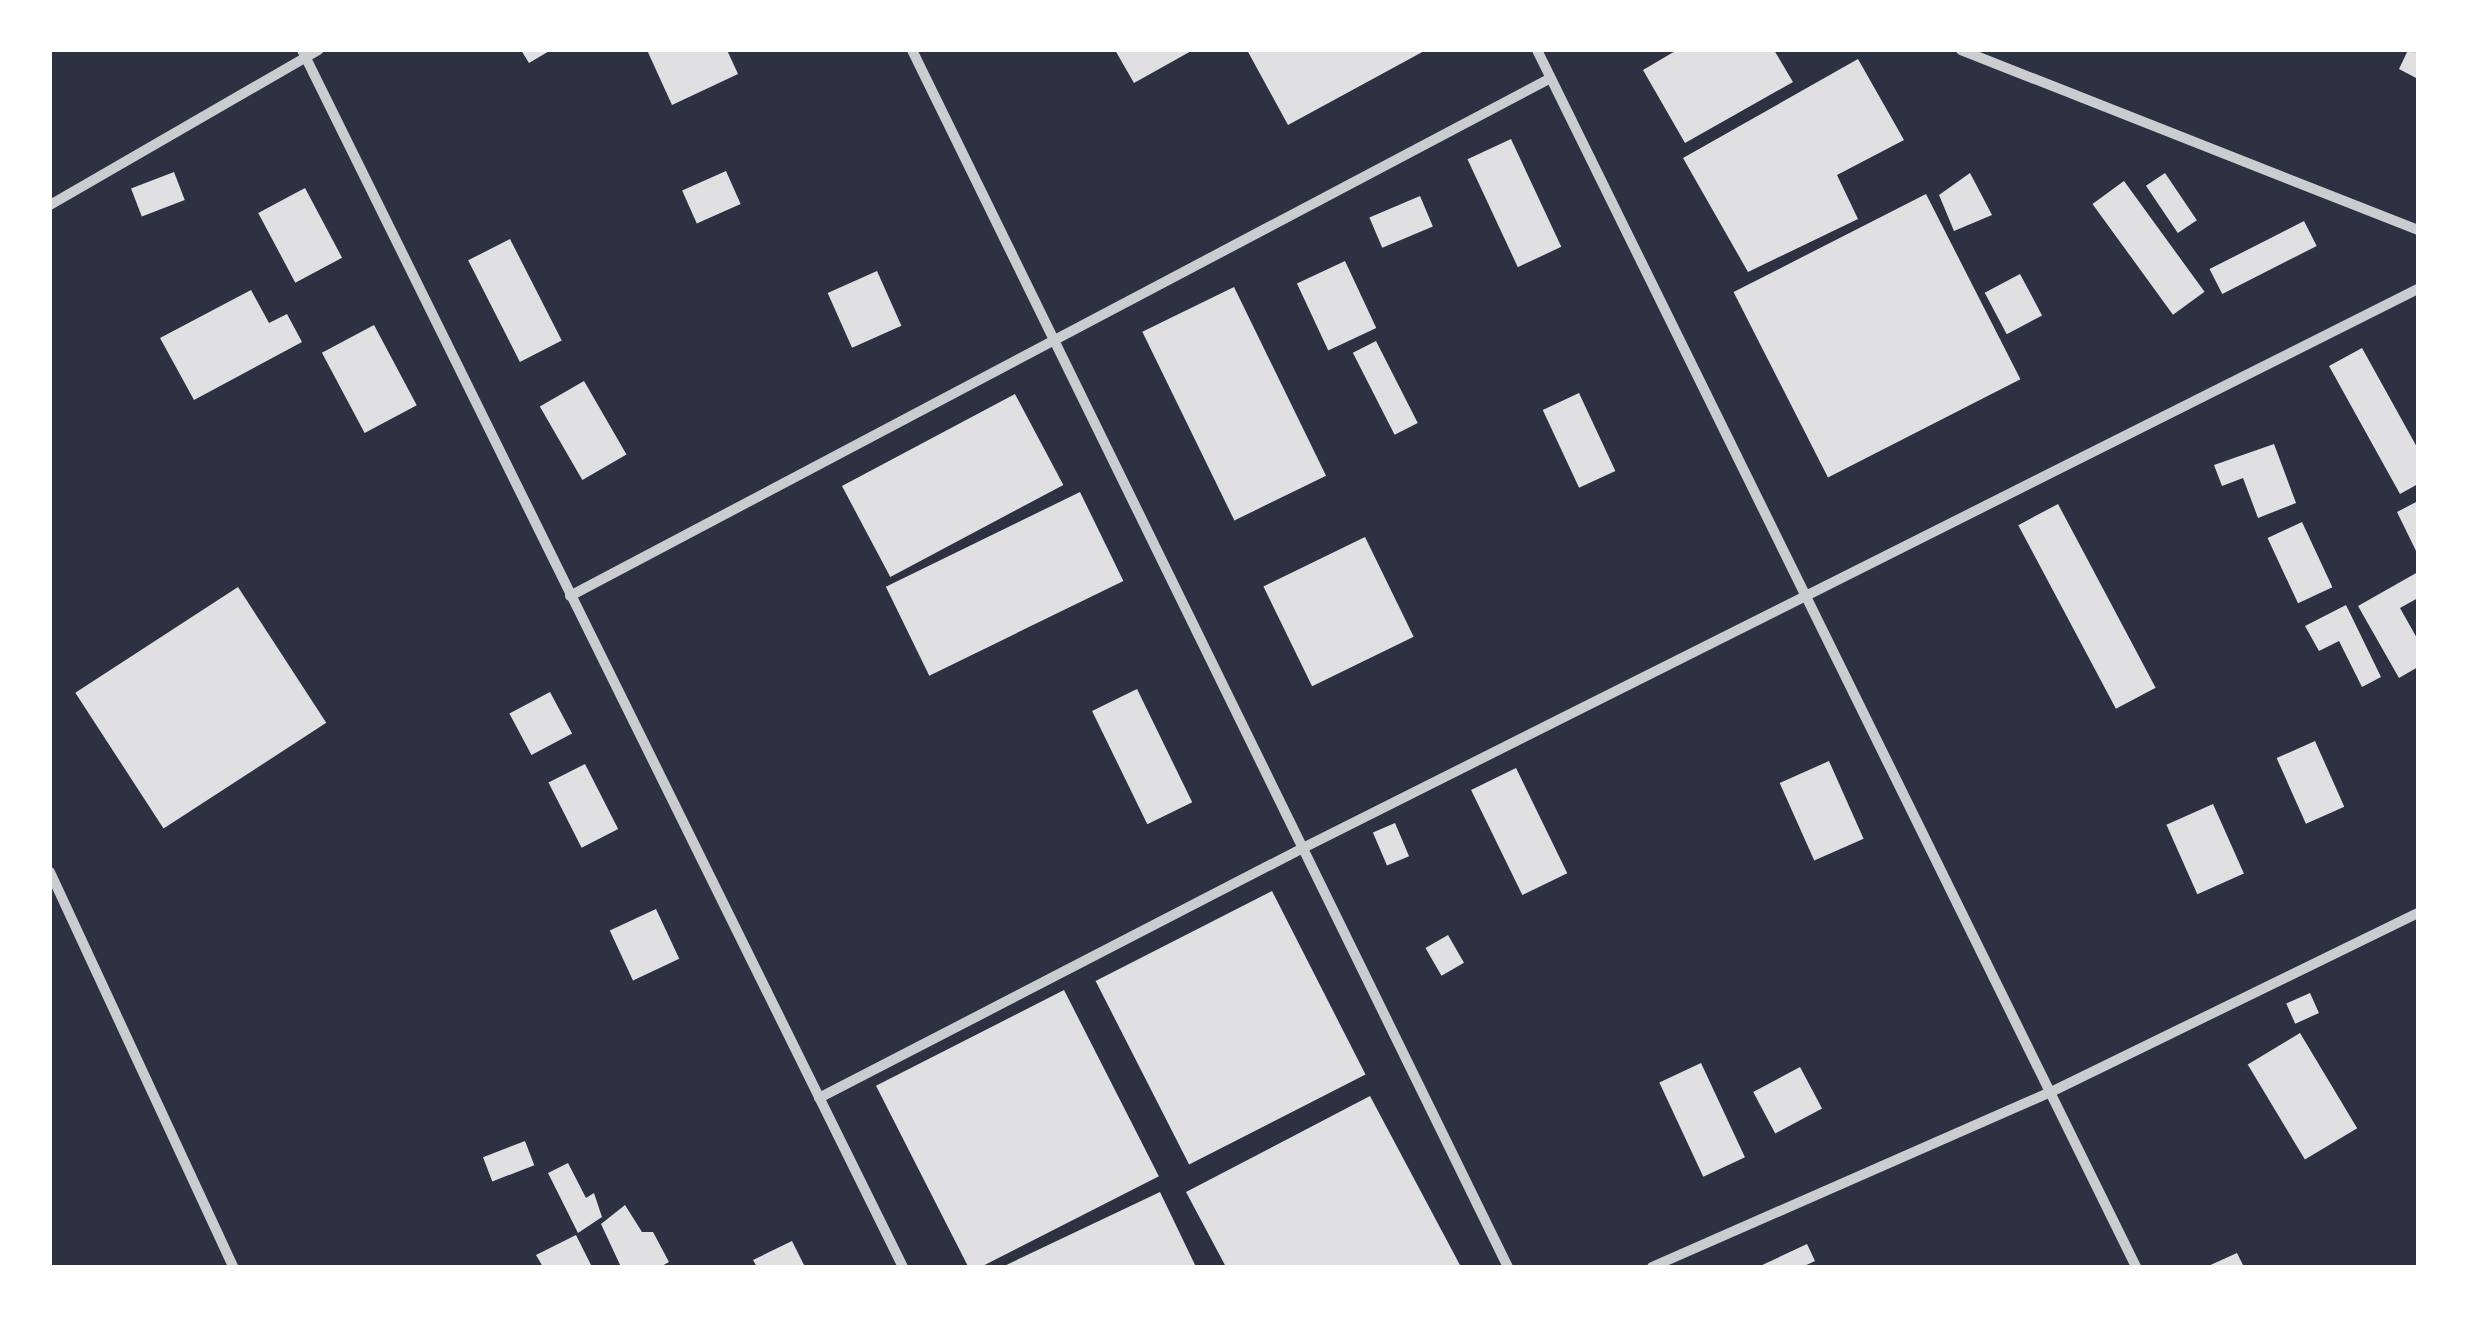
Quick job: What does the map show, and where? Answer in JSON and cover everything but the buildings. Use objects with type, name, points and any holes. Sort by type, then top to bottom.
[{"type":"street","points":[[50,205],[304,54],[320,50]]},
{"type":"street","points":[[912,50],[1508,1267]]},
{"type":"street","points":[[1538,50],[2053,1090],[2136,1267]]},
{"type":"street","points":[[1961,50],[2418,230]]},
{"type":"street","points":[[304,54],[903,1267]]},
{"type":"street","points":[[570,596],[1552,78]]},
{"type":"street","points":[[819,1098],[1303,848],[2418,290]]},
{"type":"street","points":[[50,872],[233,1267]]},
{"type":"street","points":[[1652,1267],[2053,1090],[2418,913]]}]
